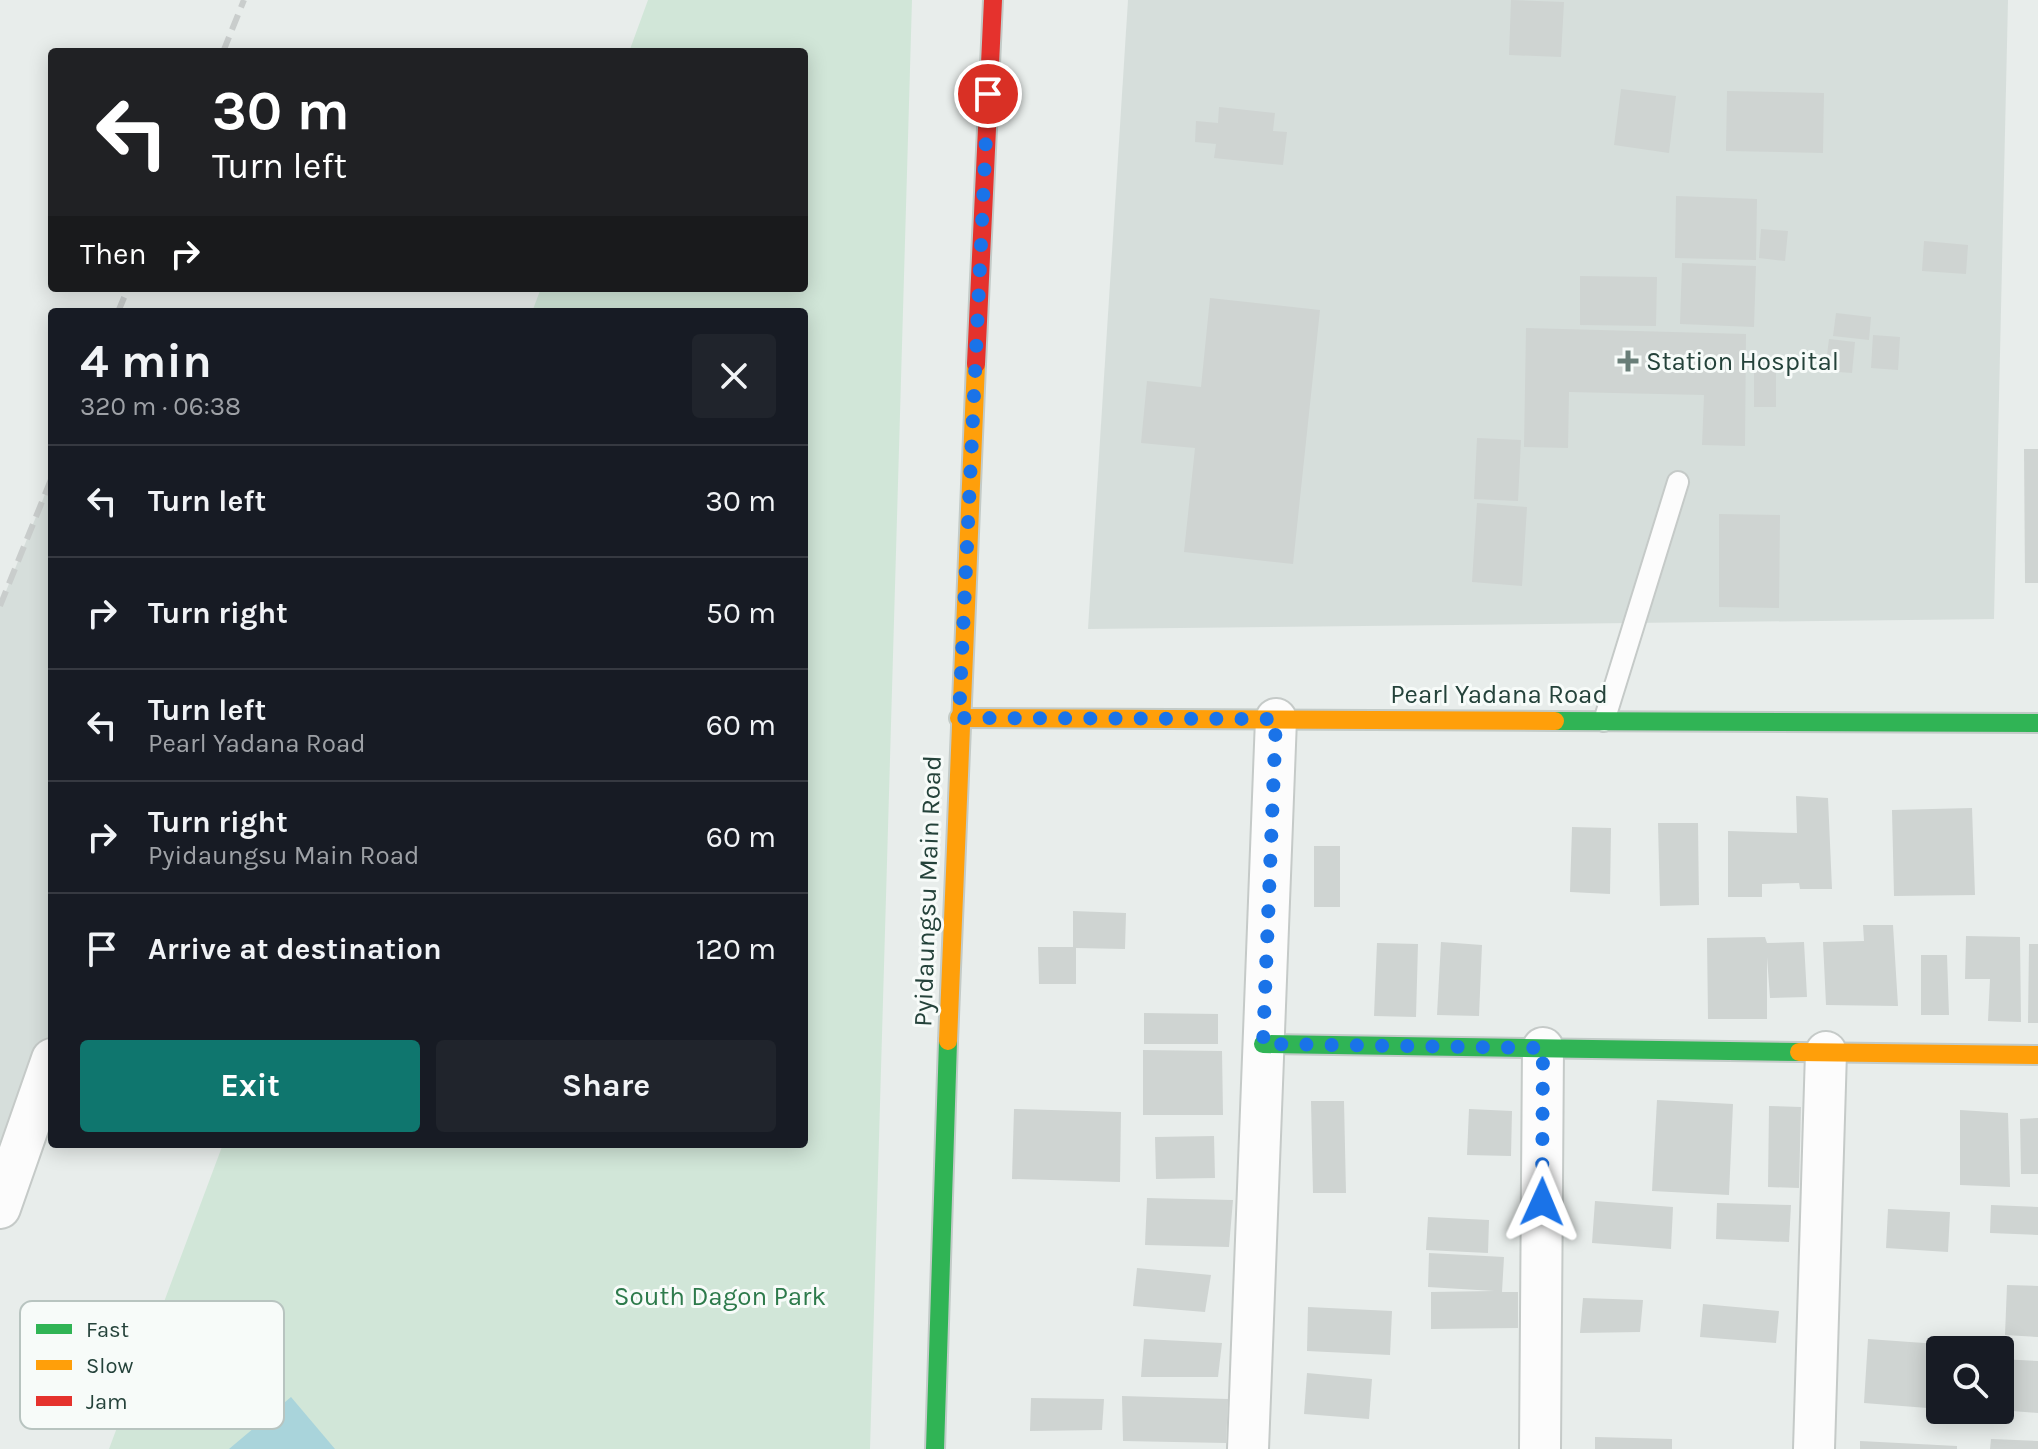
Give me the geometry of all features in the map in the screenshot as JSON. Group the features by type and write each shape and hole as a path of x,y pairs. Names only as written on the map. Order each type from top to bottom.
{"street":[{"name":"Pyidaungsu Main Road","path":"935,1449 959,718 993,0"},
{"name":"Pearl Yadana Road","path":"959,718 2038,723"},
{"path":"1248,1449 1276,719"},
{"path":"1263,1044 2038,1055"},
{"path":"1540,1449 1543,1048"},
{"path":"1814,1449 1826,1052"},
{"path":"0,1208 48,1070"}],"lane":[{"path":"1604,721 1678,482"}],"shaded area":[{"path":"1128,0 2008,0 1994,619 1088,629"},
{"path":"48,487 48,1094 0,1208 0,606"}],"green space":[{"name":"South Dagon Park","path":"648,0 912,0 870,1449 109,1449 116,1429 284,1429 284,1301 164,1301 222,1148 808,1148 808,308 534,308 540,292 808,292 808,48 630,48"}],"water":[{"path":"291,1397 335,1449 229,1449 253,1429 284,1429 284,1403"}],"building":[{"path":"1511,0 1564,2 1561,57 1509,55"},
{"path":"1621,89 1676,96 1669,153 1614,145"},
{"path":"1727,91 1824,93 1823,153 1726,151"},
{"path":"1219,107 1275,113 1273,131 1287,132 1283,165 1214,158 1216,144 1195,142 1196,121 1218,123"},
{"path":"1676,196 1757,199 1756,260 1675,258"},
{"path":"1761,229 1788,231 1785,261 1759,258"},
{"path":"1924,241 1968,245 1966,274 1922,271"},
{"path":"1682,263 1756,266 1754,327 1680,324"},
{"path":"1580,276 1657,277 1656,326 1580,325"},
{"path":"1210,298 1320,310 1293,564 1184,552 1195,448 1141,443 1147,381 1201,387"},
{"path":"1836,313 1871,317 1869,340 1833,336"},
{"path":"1526,328 1746,334 1745,446 1702,445 1704,395 1569,392 1568,448 1524,447"},
{"path":"1873,335 1900,337 1898,370 1871,368"},
{"path":"1829,339 1855,342 1852,373 1825,371"},
{"path":"1754,362 1776,362 1776,407 1754,407"},
{"path":"1477,438 1521,440 1518,501 1474,499"},
{"path":"2024,449 2038,449 2038,583 2025,583"},
{"path":"1477,503 1527,507 1522,586 1472,582"},
{"path":"1719,514 1780,515 1779,608 1719,607"},
{"path":"1796,796 1828,798 1832,889 1800,889 1799,883 1762,884 1762,897 1728,897 1728,831 1797,833"},
{"path":"1972,808 1975,895 1894,896 1892,810"},
{"path":"1658,823 1698,823 1699,905 1660,906"},
{"path":"1572,827 1611,828 1610,894 1570,892"},
{"path":"1314,846 1340,846 1340,907 1314,907"},
{"path":"1073,911 1126,913 1125,949 1076,948 1076,984 1039,984 1038,947 1073,947"},
{"path":"1863,925 1893,925 1898,1006 1826,1005 1823,942 1864,941"},
{"path":"1966,936 2020,937 2021,1022 1988,1021 1990,979 1965,979"},
{"path":"1765,937 1767,943 1804,942 1807,997 1770,998 1767,957 1767,1019 1708,1019 1707,938"},
{"path":"1441,942 1482,945 1479,1016 1437,1015"},
{"path":"1377,943 1418,944 1416,1017 1374,1016"},
{"path":"2029,944 2038,944 2038,1023 2028,1023"},
{"path":"1921,955 1947,955 1949,1015 1921,1015"},
{"path":"1144,1013 1218,1014 1218,1044 1144,1044"},
{"path":"1143,1050 1222,1051 1223,1115 1143,1115"},
{"path":"1657,1100 1733,1104 1729,1195 1652,1191"},
{"path":"1311,1101 1344,1101 1346,1193 1313,1193"},
{"path":"1769,1106 1801,1107 1799,1188 1768,1187"},
{"path":"1014,1109 1121,1112 1120,1182 1012,1179"},
{"path":"1469,1109 1512,1111 1511,1156 1467,1155"},
{"path":"1960,1110 2008,1113 2010,1187 1960,1185"},
{"path":"2038,1118 2038,1174 2021,1174 2020,1119"},
{"path":"1214,1136 1215,1178 1156,1179 1155,1137"},
{"path":"1147,1198 1233,1200 1229,1247 1145,1245"},
{"path":"1595,1201 1673,1207 1671,1249 1592,1243"},
{"path":"1717,1203 1791,1205 1789,1242 1716,1239"},
{"path":"1991,1205 2038,1207 2038,1235 1990,1233"},
{"path":"1888,1209 1950,1212 1948,1252 1886,1248"},
{"path":"1428,1217 1489,1220 1488,1253 1426,1250"},
{"path":"1429,1253 1504,1257 1502,1292 1518,1292 1518,1328 1431,1329 1431,1292 1494,1291 1428,1287"},
{"path":"1137,1268 1211,1275 1205,1312 1133,1306"},
{"path":"2007,1285 2038,1286 2038,1337 2005,1335"},
{"path":"1583,1298 1643,1300 1640,1332 1580,1333"},
{"path":"1703,1304 1779,1311 1776,1343 1700,1337"},
{"path":"1308,1307 1392,1311 1390,1355 1307,1351"},
{"path":"1144,1339 1222,1343 1218,1377 1141,1377"},
{"path":"1868,1339 1926,1343 1926,1408 1864,1403"},
{"path":"2014,1360 2038,1361 2038,1413 2014,1411"},
{"path":"1307,1373 1372,1379 1369,1419 1304,1414"},
{"path":"1122,1396 1228,1399 1226,1443 1123,1441"},
{"path":"1031,1398 1104,1399 1102,1430 1030,1431"},
{"path":"1595,1437 1672,1439 1672,1449 1595,1449"},
{"path":"1991,1439 2038,1441 2038,1449 1990,1449"},
{"path":"1860,1441 1957,1446 1957,1449 1860,1449"}],"railway":[{"path":"225,48 244,0"},
{"path":"120,308 126,292"},
{"path":"0,606 48,487"}],"traffic: fast":[{"path":"1555,721 2038,723"},
{"path":"935,1449 948,1041"},
{"path":"1263,1044 1799,1052"}],"traffic: slow":[{"path":"948,1041 976,364"},
{"path":"959,718 1555,721"},
{"path":"1799,1052 2038,1055"}],"traffic: jam":[{"path":"976,364 993,0"}],"place":[{"name":"Station Hospital","path":"1628,361"}],"route":[{"path":"988,94 959,718 1276,719 1263,1044 1543,1048 1542,1202"}]}
